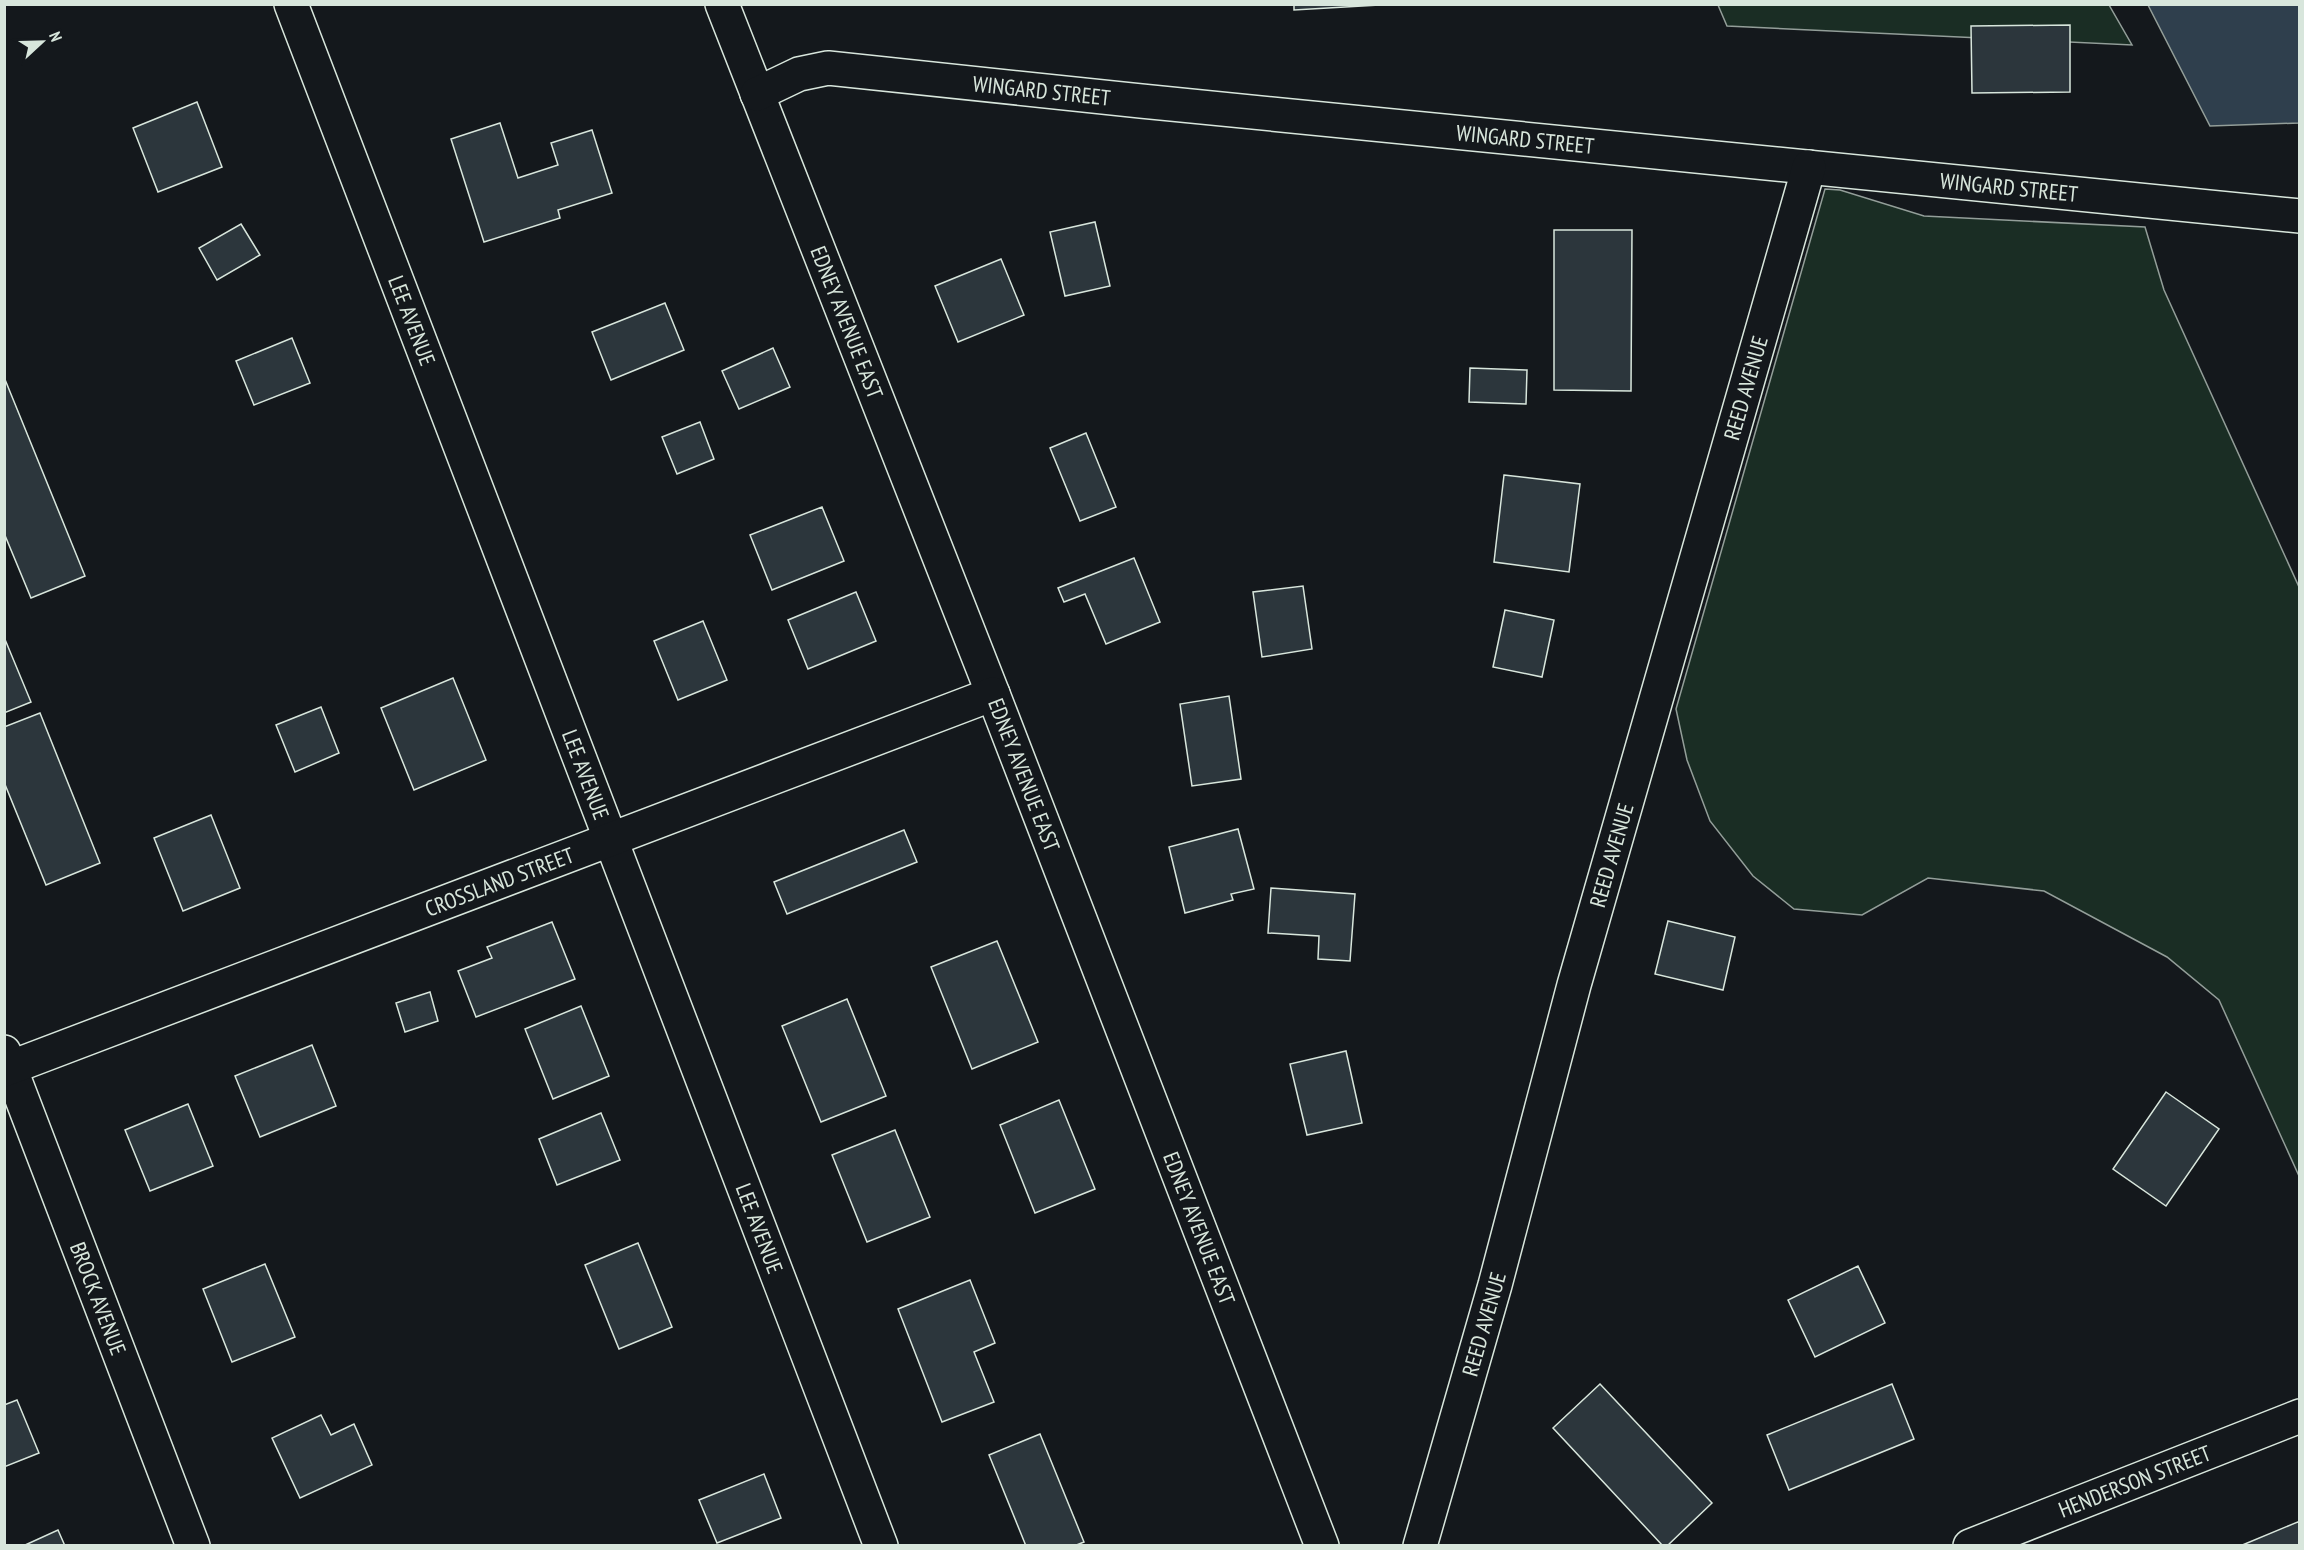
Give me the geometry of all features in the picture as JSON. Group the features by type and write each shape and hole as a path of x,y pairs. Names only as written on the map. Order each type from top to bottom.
{"street":[{"name":"LEE AVENUE","path":"291,4 881,1545"},
{"name":"EDNEY AVENUE EAST","path":"722,4 993,694 1322,1545"},
{"name":"WINGARD STREET","path":"757,94 799,74 828,68 2300,216"},
{"name":"REED AVENUE","path":"1420,1545 1495,1285 1574,985 1809,167"},
{"name":"CROSSLAND STREET","path":"6,1063 993,694"},
{"name":"BROCK AVENUE","path":"6,1063 193,1545"},
{"name":"HENDERSON STREET","path":"1970,1545 2300,1416"}],"green space":[{"path":"1718,5 2109,5 2132,45 1727,26"},
{"path":"1825,189 1840,190 1924,216 2145,227 2164,290 2299,587 2299,1176 2219,1000 2167,957 2044,891 1928,878 1862,915 1794,909 1753,876 1710,821 1687,760 1676,709"}],"water":[{"path":"2148,5 2299,5 2299,123 2210,126"}],"building":[{"path":"1294,4 1379,4 1379,5 1294,10"},
{"path":"2070,25 2070,92 1972,93 1971,26"},
{"path":"197,102 222,167 158,192 133,128"},
{"path":"500,123 518,178 558,165 551,143 592,130 612,193 558,210 560,218 484,242 451,139"},
{"path":"1095,222 1110,286 1065,296 1050,232"},
{"path":"241,224 260,255 217,280 199,248"},
{"path":"1554,230 1632,230 1631,391 1554,390"},
{"path":"1001,259 1024,315 958,342 935,286"},
{"path":"665,303 684,350 611,380 592,332"},
{"path":"292,338 310,383 254,405 236,361"},
{"path":"773,348 790,387 739,409 722,371"},
{"path":"1470,368 1527,370 1526,404 1469,402"},
{"path":"4,377 85,576 31,598 4,533"},
{"path":"700,422 714,459 677,474 662,437"},
{"path":"1086,433 1116,507 1080,521 1050,448"},
{"path":"1504,475 1580,484 1569,572 1494,562"},
{"path":"822,507 844,561 772,590 750,535"},
{"path":"1134,558 1160,622 1106,644 1085,594 1064,602 1058,588"},
{"path":"1303,586 1312,649 1262,657 1253,592"},
{"path":"856,592 876,641 808,669 788,620"},
{"path":"1505,610 1554,620 1542,677 1493,667"},
{"path":"703,621 727,680 678,700 654,641"},
{"path":"4,637 31,702 4,713"},
{"path":"453,678 486,760 414,790 381,708"},
{"path":"1229,696 1241,779 1192,786 1180,704"},
{"path":"321,707 339,753 295,772 276,725"},
{"path":"40,713 100,863 46,885 4,782 4,727"},
{"path":"211,815 240,888 183,911 154,838"},
{"path":"1238,829 1254,889 1231,894 1233,900 1185,913 1169,847"},
{"path":"904,830 917,862 787,914 774,882"},
{"path":"1271,888 1355,894 1350,961 1318,959 1319,936 1268,933"},
{"path":"1668,921 1735,937 1723,990 1655,974"},
{"path":"552,922 575,979 476,1017 458,971 492,958 487,947"},
{"path":"997,941 1038,1042 972,1069 931,967"},
{"path":"430,992 438,1021 405,1032 396,1003"},
{"path":"847,999 886,1096 821,1122 782,1026"},
{"path":"581,1006 609,1076 553,1099 525,1029"},
{"path":"312,1045 336,1106 260,1137 235,1076"},
{"path":"1346,1051 1362,1123 1307,1135 1290,1064"},
{"path":"2166,1092 2219,1129 2166,1206 2113,1169"},
{"path":"1059,1100 1095,1189 1035,1213 1000,1125"},
{"path":"188,1104 213,1166 150,1191 125,1130"},
{"path":"601,1113 620,1160 557,1185 539,1139"},
{"path":"895,1130 930,1217 867,1242 832,1155"},
{"path":"638,1243 672,1327 619,1349 585,1265"},
{"path":"265,1264 295,1337 232,1362 203,1289"},
{"path":"1858,1266 1885,1323 1815,1357 1788,1300"},
{"path":"970,1280 995,1343 974,1352 994,1402 942,1422 898,1309"},
{"path":"1600,1384 1712,1503 1667,1546 1663,1546 1553,1428"},
{"path":"1892,1384 1914,1439 1789,1490 1767,1435"},
{"path":"17,1400 39,1453 4,1467 4,1405"},
{"path":"321,1415 331,1435 354,1424 372,1465 300,1498 272,1438"},
{"path":"1040,1434 1084,1542 1074,1546 1026,1546 989,1455"},
{"path":"764,1474 781,1518 717,1543 699,1500"},
{"path":"2300,1521 2300,1546 2240,1546"},
{"path":"58,1530 65,1546 23,1546"}]}
